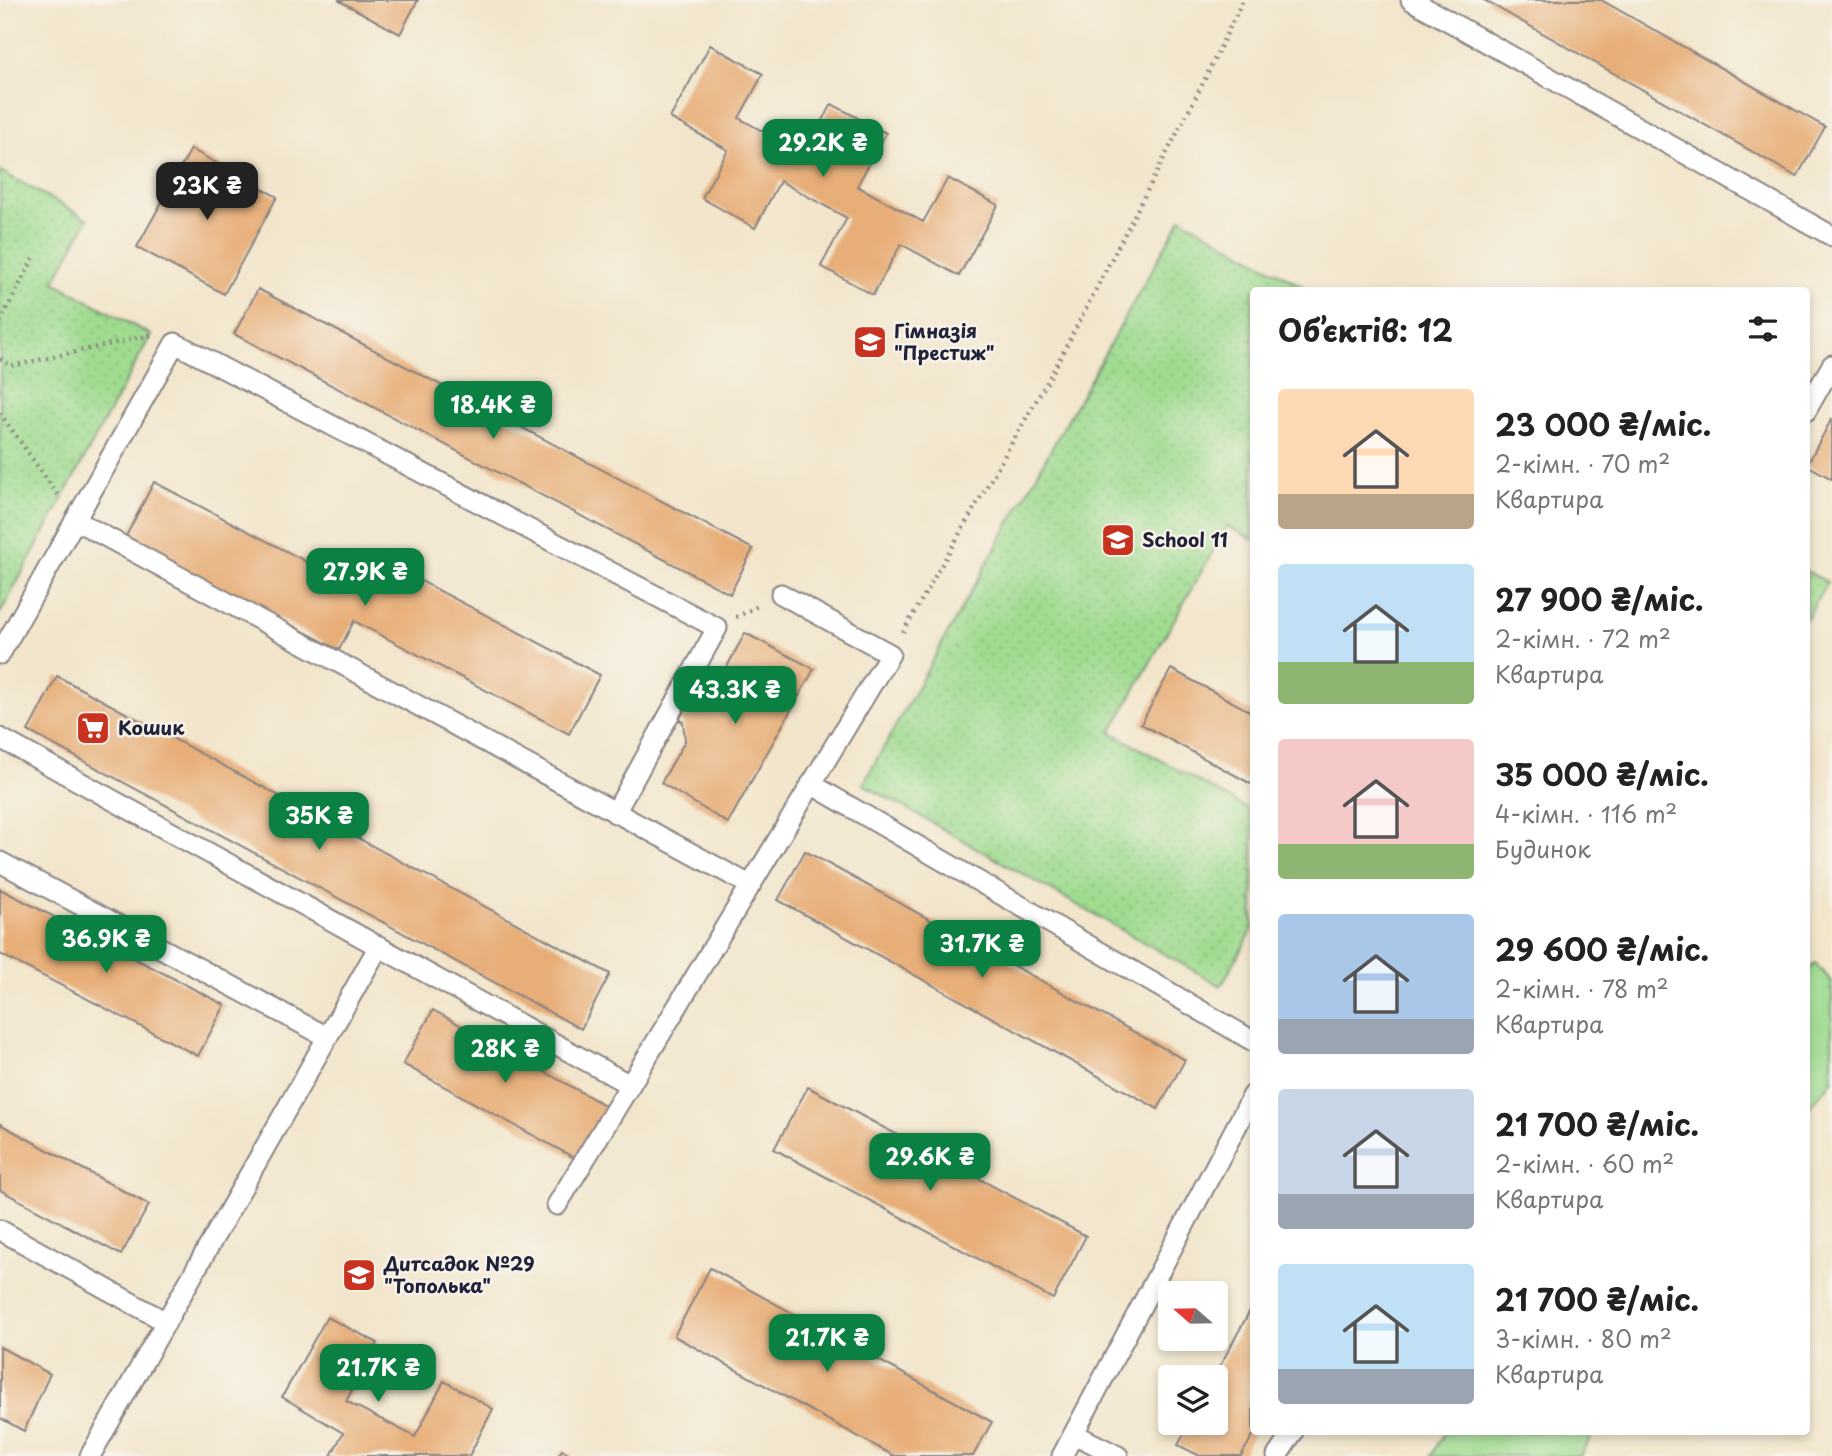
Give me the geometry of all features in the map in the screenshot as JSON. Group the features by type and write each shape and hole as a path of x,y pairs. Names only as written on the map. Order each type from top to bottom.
{"lane":[{"path":"1411,0 1832,236"},
{"path":"0,654 175,343 717,628 615,813"},
{"path":"1810,404 1832,365"},
{"path":"75,520 750,886"},
{"path":"557,1205 890,654 781,594"},
{"path":"0,738 630,1085"},
{"path":"811,784 1250,1039"},
{"path":"0,862 327,1037"},
{"path":"90,1456 379,946"},
{"path":"1062,1456 1250,1102"},
{"path":"0,1230 166,1322"},
{"path":"1074,1434 1118,1456"},
{"path":"1277,1456 1291,1435"}],"path":[{"path":"890,654 1055,368 1202,85 1243,0"},
{"path":"0,322 35,255"},
{"path":"0,359 12,366 151,335 175,343"},
{"path":"0,413 75,520"},
{"path":"717,628 781,594"}],"green space":[{"path":"0,171 88,219 54,282 151,335 0,614"},
{"name":"School 11","path":"1181,218 1304,287 1250,287 1250,538 1227,526 1111,732 1250,810 1250,934 1221,986 863,784"},
{"path":"1810,573 1827,582 1810,613"},
{"path":"1815,963 1832,982 1832,1081 1810,1106 1810,969"},
{"path":"1443,1435 1592,1435 1580,1456 1431,1456"}],"building":[{"path":"338,0 418,0 400,34"},
{"path":"1484,0 1601,0 1825,127 1797,177"},
{"path":"710,45 763,74 739,118 804,154 832,104 886,133 857,186 923,222 948,178 998,205 959,276 901,244 873,295 821,266 847,218 780,181 755,228 702,198 728,150 670,118"},
{"path":"191,149 277,197 224,294 137,247"},
{"path":"258,289 753,549 730,594 234,334"},
{"path":"1832,418 1832,479 1810,467 1810,459"},
{"path":"154,482 364,592 381,560 600,675 569,734 354,621 339,650 125,538"},
{"path":"745,633 814,669 728,823 661,783 685,741 683,722 679,720 700,682 704,684 721,678"},
{"path":"1171,669 1250,711 1250,783 1141,724"},
{"path":"57,676 610,974 581,1029 28,731"},
{"path":"805,851 1185,1060 1158,1109 778,900"},
{"path":"0,889 225,1005 198,1056 0,954"},
{"path":"433,1010 606,1106 578,1160 403,1064"},
{"path":"808,1087 1086,1236 1053,1299 774,1149"},
{"path":"0,1124 149,1205 121,1255 0,1190"},
{"path":"710,1268 992,1422 973,1456 894,1456 674,1336"},
{"path":"1250,1311 1250,1435 1253,1435 1241,1456 1200,1456 1178,1445 1183,1435 1228,1435 1228,1365 1220,1365"},
{"path":"327,1317 378,1343 346,1401 415,1437 444,1381 493,1409 469,1456 331,1456 343,1433 282,1397"},
{"path":"0,1347 50,1374 24,1431 0,1418"},
{"path":"562,1450 574,1456 558,1456"}],"place":[{"name":"Гімназія \"Престиж\"","path":"870,342"},
{"name":"School 11","path":"1118,540"},
{"name":"Кошик","path":"93,728"},
{"name":"Дитсадок №29 \"Тополька\"","path":"359,1275"}]}
